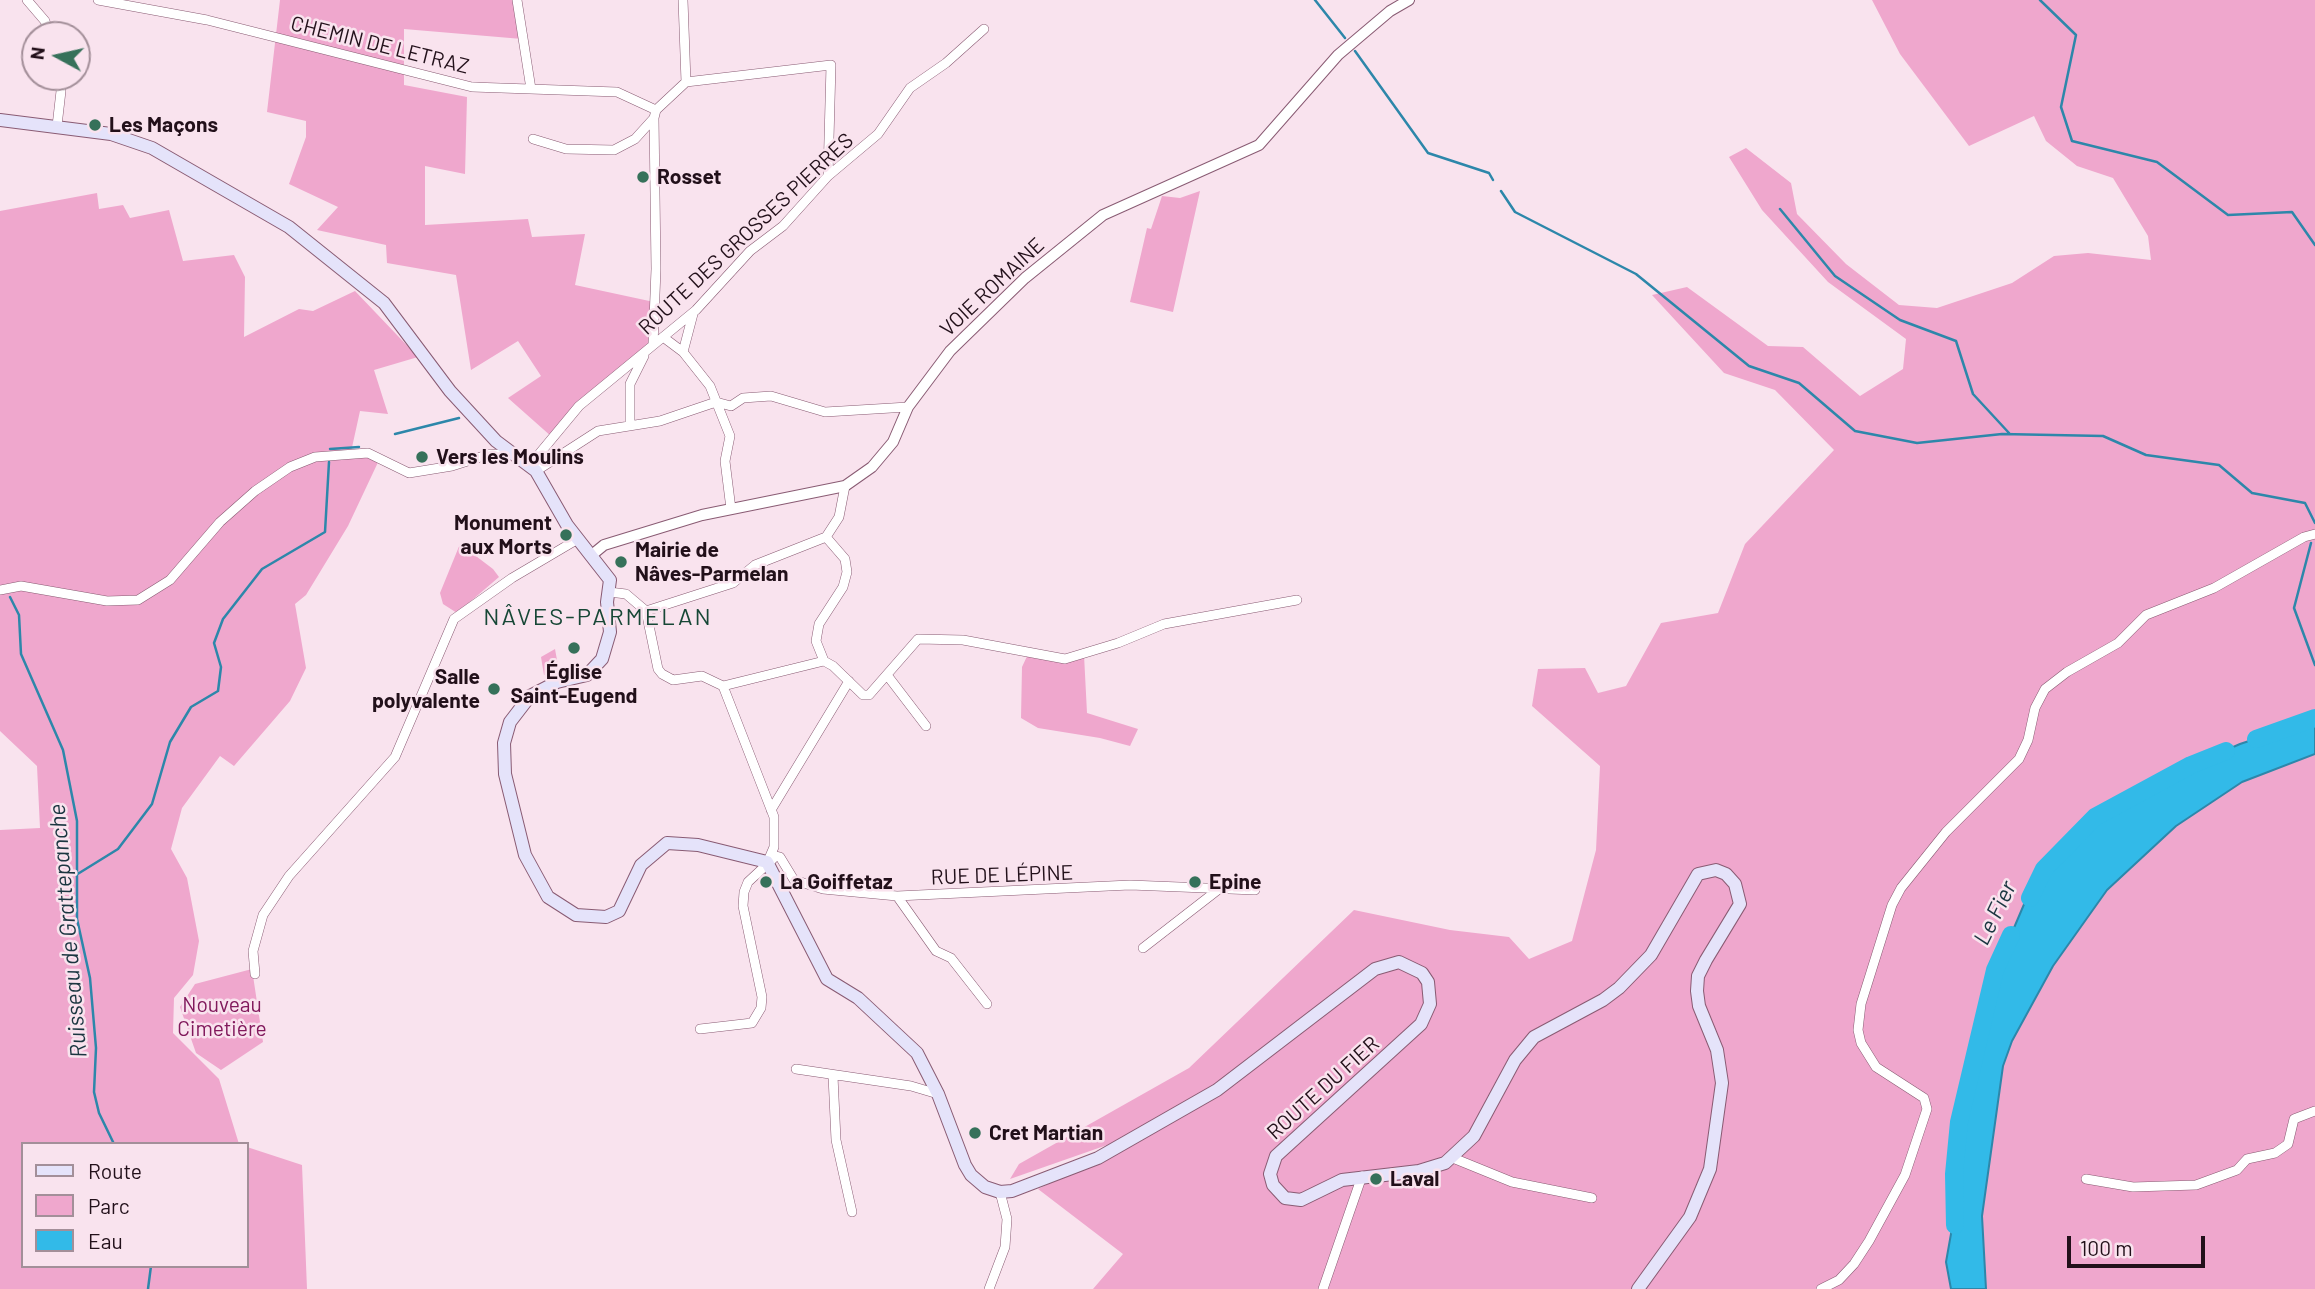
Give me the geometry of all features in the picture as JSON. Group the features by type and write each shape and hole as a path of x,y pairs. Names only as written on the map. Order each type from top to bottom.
{"main road":[{"path":"0,120 57,125 133,139 289,227 384,303 450,391 496,441 533,468 578,539 608,573 610,632 602,659 587,675 557,682 530,696 516,713 505,735 505,774 525,855 548,897 560,907 591,918 606,917 619,911 641,865 653,852 667,843 698,845 767,862 827,979 858,998 917,1053 939,1094 965,1165 971,1175 985,1187 1000,1192"},
{"name":"ROUTE DU FIER","path":"1000,1192 1030,1184 1098,1158 1217,1090 1375,969 1399,962 1422,973 1428,982 1430,1004 1421,1024 1276,1156 1270,1174 1278,1194 1293,1200 1312,1196 1342,1180 1419,1171 1453,1158 1474,1136 1515,1060 1534,1037 1603,1000 1619,988 1651,955 1698,874 1716,870 1726,874 1735,884 1740,904 1698,976 1699,1006 1717,1050 1722,1083 1710,1168 1690,1217 1638,1289"}],"street":[{"path":"29,0 45,21"},
{"name":"CHEMIN DE LETRAZ","path":"98,0 207,20 472,87 617,92 655,114"},
{"path":"517,0 531,89"},
{"path":"683,0 686,82"},
{"name":"VOIE ROMAINE","path":"593,554 604,545 731,509 845,486 872,467 893,442 908,407 950,351 1025,278 1103,215 1259,145 1338,55 1390,11 1409,0"},
{"name":"ROUTE DES GROSSES PIERRES","path":"533,468 579,406 696,310 750,251 783,226 828,176 878,134 910,88 946,63 984,29"},
{"path":"533,139 566,149 614,150 635,139 686,82 831,65 828,176"},
{"path":"57,125 61,91"},
{"path":"630,425 630,384 649,349 656,269 655,114"},
{"path":"683,352 689,322 696,310"},
{"path":"663,337 683,352 710,386 730,436 725,461 731,509"},
{"path":"533,468 598,431 676,416 716,402 731,405 743,398 771,396 825,412 908,407"},
{"path":"2,589 31,587 119,603 138,600 170,580 220,523 255,491 290,467 315,457 368,453 409,473 452,466 495,453 519,457"},
{"path":"646,611 733,583 755,565 826,537 839,517 845,486"},
{"path":"1821,1289 1839,1280 1854,1264 1869,1241 1905,1175 1927,1103 1924,1098 1876,1068 1861,1042 1858,1030 1861,1004 1892,905 1913,869 2019,759 2028,740 2035,708 2045,689 2067,671 2118,643 2146,615 2214,588 2288,544 2315,534"},
{"path":"824,662 816,641 819,624 842,587 847,572 845,559 826,537"},
{"path":"255,974 253,951 262,915 289,876 395,757 454,619 512,578 578,539"},
{"path":"609,592 626,594 646,611 658,669 673,680 702,676 723,686 824,662 830,663 863,695 869,695 918,639 963,640 1065,659 1118,643 1164,624 1297,600"},
{"path":"887,675 926,726"},
{"path":"771,810 849,681"},
{"path":"700,1029 752,1023 761,1009 762,997 743,906 748,882 767,862 774,847 771,810 723,686"},
{"name":"RUE DE LÉPINE","path":"767,862 780,857 794,880 823,889 897,896 1130,886 1255,890"},
{"path":"1143,948 1219,889"},
{"path":"897,896 936,951 951,958 987,1004"},
{"path":"796,1069 911,1086 939,1094"},
{"path":"833,1076 836,1140 852,1212"},
{"path":"2086,1179 2133,1187 2196,1185 2237,1170 2247,1159 2276,1153 2288,1144 2294,1119 2315,1111"},
{"path":"1453,1158 1512,1182 1592,1198"},
{"path":"1323,1289 1362,1176"},
{"path":"989,1289 1005,1247 1007,1219 1000,1192"}],"green space":[{"path":"280,0 518,0 522,39 404,29 404,85 467,97 465,174 425,166 425,225 528,219 532,237 585,234 575,285 654,302 648,345 552,437 508,398 541,376 518,341 471,370 456,275 387,263 386,245 317,230 338,207 289,184 306,137 306,121 267,112"},
{"path":"1872,0 2315,0 2315,1289 1093,1289 1123,1254 1038,1189 1117,1151 1110,1144 1010,1179 1019,1164 1189,1068 1354,910 1450,930 1509,937 1529,959 1572,941 1596,850 1600,766 1532,706 1538,669 1585,668 1598,693 1626,686 1661,623 1718,613 1745,544 1834,450 1775,390 1724,373 1652,295 1687,287 1768,346 1803,347 1860,396 1903,369 1906,339 1828,282 1762,210 1729,157 1746,148 1791,183 1797,214 1846,264 1899,305 1937,308 2012,283 2054,256 2088,253 2151,260 2148,236 2113,178 2077,166 2046,141 2034,116 1969,146 1900,54"},
{"path":"1200,191 1173,312 1130,302 1147,228 1151,229 1162,196 1180,198"},
{"path":"97,193 99,209 123,205 130,218 169,210 183,261 234,255 245,277 244,337 299,309 313,311 355,291 418,357 374,370 388,414 360,411 351,452 380,458 348,526 306,595 295,604 306,668 290,701 234,766 220,756 182,808 171,849 187,878 199,941 193,975 174,998 173,1033 219,1079 238,1142 21,1142 21,1268 248,1268 248,1147 302,1165 307,1289 0,1289 0,830 40,828 37,766 0,731 0,211"},
{"path":"460,544 493,569 499,577 457,613 443,604 440,593"},
{"path":"555,649 559,671 544,675 541,657"},
{"path":"1029,652 1065,659 1084,655 1087,713 1138,729 1130,746 1038,728 1021,718 1022,667"},
{"name":"Nouveau Cimetière","path":"252,969 263,1042 221,1070 196,1053 180,1007 195,984"}],"water":[{"path":"2315,719 2315,754 2242,782 2176,826 2107,890 2053,966 2012,1041 2003,1066 1982,1216 1986,1289 1951,1289 1946,1262 1954,1217 1961,1122 1979,1059 1996,970 2025,902 2045,869 2070,840 2096,817 2120,803 2192,765 2240,744"}],"waterway":[{"path":"1315,0 1345,38"},
{"path":"2040,0 2076,35 2061,107 2072,141 2157,162 2228,215 2292,212 2315,245"},
{"path":"1355,51 1428,153 1489,173 1493,180"},
{"path":"1501,191 1515,212 1636,274 1749,366 1799,383 1855,431 1917,443 2002,434 2103,436 2146,455 2219,465 2252,493 2305,503 2315,523"},
{"path":"1780,209 1835,276 1900,320 1956,341 1973,394 2009,433"},
{"path":"395,434 459,418"},
{"path":"330,449 359,447"},
{"path":"76,875 118,849 152,804 170,742 191,707 218,691 221,667 214,643 223,619 262,569 325,532 329,462"},
{"path":"2311,543 2294,608 2315,665"},
{"name":"Ruisseau de Grattepanche","path":"10,597 19,615 21,654 63,750 77,821 77,919 90,978 96,1048 94,1092 99,1113 113,1142"},
{"name":"Le Fier","path":"2256,739 2315,718"},
{"name":"Le Fier","path":"2030,898 2044,869 2095,817 2191,765 2226,751"},
{"name":"Le Fier","path":"1955,1225 1954,1174 1959,1122 1995,970 2011,935"},
{"name":"Ruisseau de Grattepanche","path":"148,1289 151,1268"}],"place":[{"name":"Les Maçons","path":"95,125"},
{"name":"Rosset","path":"643,177"},
{"name":"Vers les Moulins","path":"422,457"},
{"name":"Monument aux Morts","path":"566,535"},
{"name":"Mairie de Nâves-Parmelan","path":"621,562"},
{"name":"Église Saint-Eugend","path":"574,648"},
{"name":"Salle polyvalente","path":"494,689"},
{"name":"La Goiffetaz","path":"766,882"},
{"name":"Epine","path":"1195,882"},
{"name":"Cret Martian","path":"975,1133"},
{"name":"Laval","path":"1376,1179"}],"district":[{"name":"NÂVES-PARMELAN","path":"598,617"}]}
